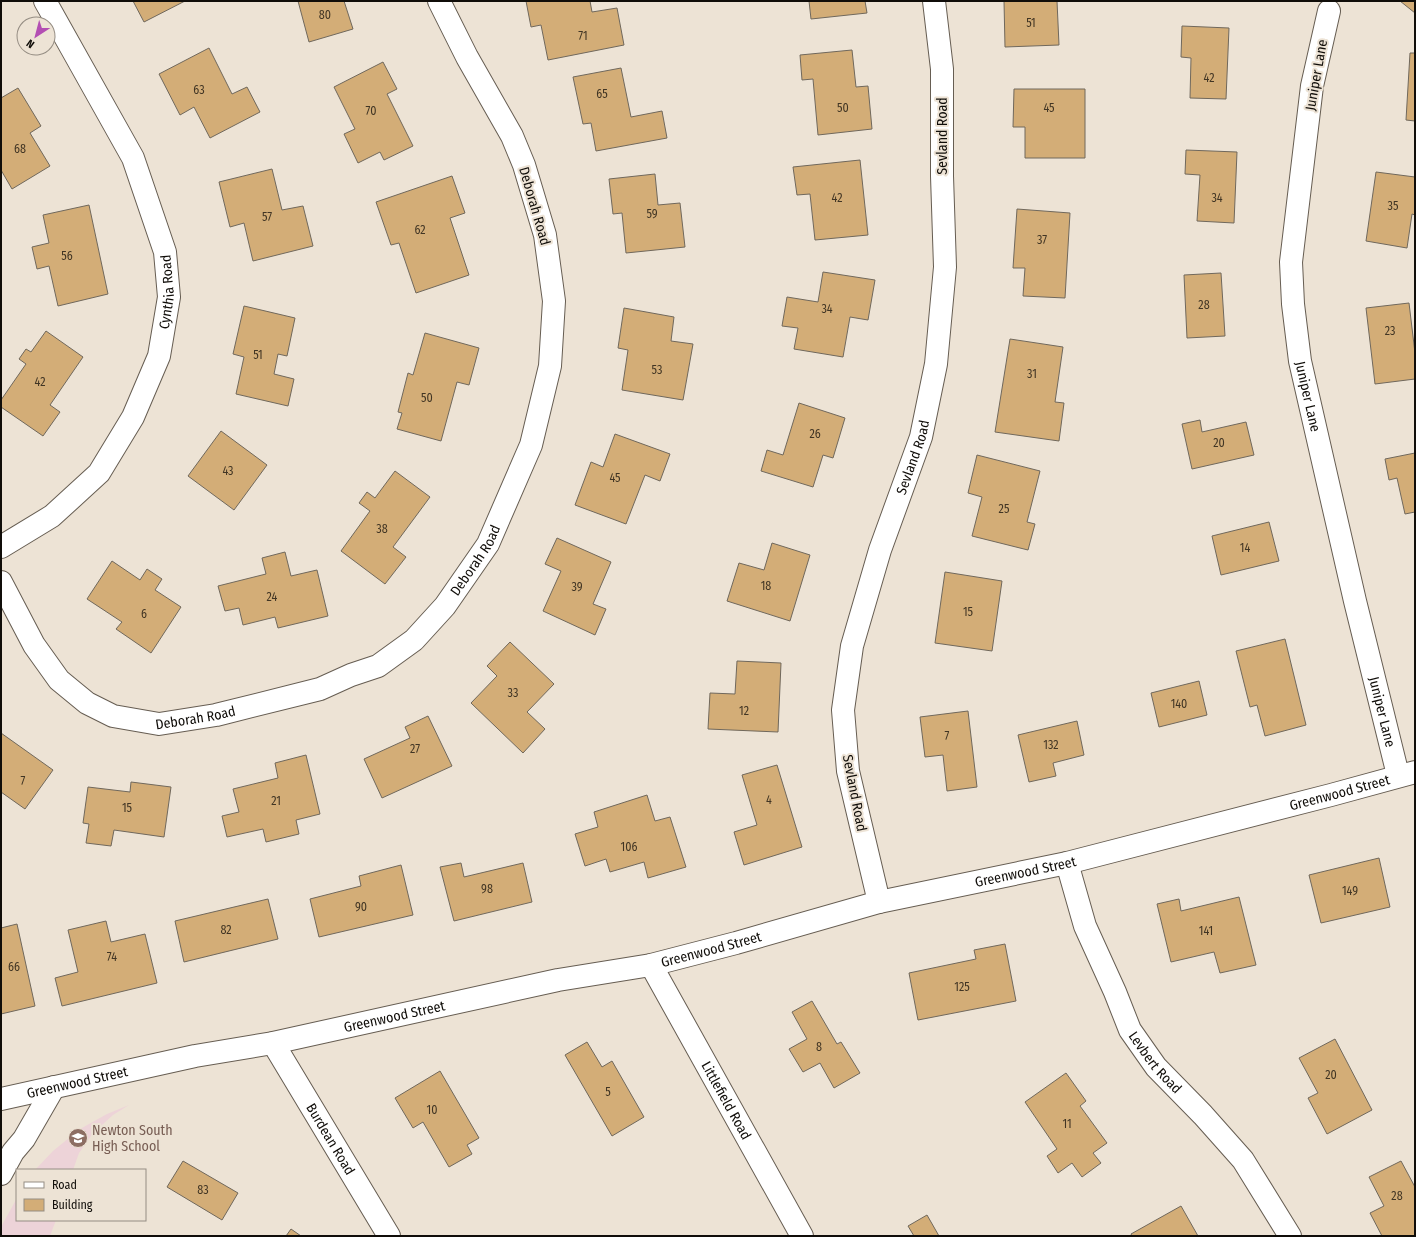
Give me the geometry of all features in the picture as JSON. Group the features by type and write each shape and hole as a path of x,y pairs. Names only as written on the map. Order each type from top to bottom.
{"street":[{"name":"Cynthia Road","path":"1,547 52,516 99,473 132,417 159,356 169,298 165,252 133,158 45,1"},
{"name":"Deborah Road","path":"1,582 34,645 59,680 87,703 113,716 159,724 216,715 320,689 351,675 378,666 414,640 445,606 488,544 531,445 550,366 554,301 545,235 524,165 512,136 467,57 438,1"},
{"name":"Sevland Road","path":"879,902 848,771 844,710 852,646 880,550 921,437 936,364 945,267 942,176 942,69 934,1"},
{"name":"Juniper Lane","path":"1329,11 1312,86 1291,262 1292,304 1301,368 1355,601 1407,774"},
{"name":"Greenwood Street","path":"1,1099 195,1056 273,1043 558,980 651,965 736,944 879,902 1067,862 1331,795 1407,774"},
{"name":"Levbert Road","path":"1067,862 1085,926 1115,992 1130,1030 1156,1067 1203,1115 1243,1160 1290,1236"},
{"name":"Littlefield Road","path":"651,965 802,1236"},
{"name":"Burdean Road","path":"273,1043 388,1236"},
{"path":"1,1174 54,1087"}],"shaded area":[{"name":"Newton South High School","path":"129,1105 113,1115 93,1133 79,1153 73,1169 36,1169 53,1151 80,1129 107,1114"},
{"path":"16,1200 16,1221 56,1221 50,1236 1,1236 1,1227"}],"building":[{"path":"133,1 185,1 144,22"},
{"path":"298,1 344,1 353,29 309,42"},
{"path":"526,1 590,1 592,12 617,8 624,45 548,60 541,25 531,27"},
{"path":"809,1 865,1 867,13 811,19"},
{"path":"1004,1 1057,1 1059,45 1005,47"},
{"path":"1400,1 1415,1 1415,13"},
{"path":"1182,26 1229,28 1226,99 1190,98 1191,58 1181,57"},
{"path":"209,48 232,94 247,87 260,112 210,138 194,107 180,115 159,74"},
{"path":"852,50 856,87 868,86 872,129 818,135 813,79 802,80 800,55"},
{"path":"1410,53 1415,53 1415,121 1406,120"},
{"path":"383,62 397,89 387,94 413,146 384,160 380,152 358,163 344,134 355,129 334,87"},
{"path":"621,68 631,117 662,111 667,138 596,151 591,123 583,124 573,77"},
{"path":"18,88 41,126 30,133 50,166 12,189 1,170 1,98"},
{"path":"1014,89 1085,89 1085,158 1025,158 1025,127 1013,127"},
{"path":"1186,150 1237,152 1234,223 1197,221 1200,175 1185,174"},
{"path":"860,160 868,235 815,240 810,194 797,195 793,167"},
{"path":"272,169 282,210 303,206 313,246 253,261 244,223 230,227 219,182"},
{"path":"1376,172 1415,177 1415,215 1412,214 1407,248 1366,241"},
{"path":"655,174 658,205 680,203 685,247 626,253 622,213 613,214 609,179"},
{"path":"452,176 465,213 450,218 469,275 416,293 399,243 391,245 376,202"},
{"path":"89,205 108,294 58,306 49,266 37,269 32,247 49,243 43,215"},
{"path":"1017,209 1070,213 1065,298 1023,296 1025,268 1013,268"},
{"path":"823,272 875,280 868,320 850,317 843,357 794,349 798,328 782,326 787,297 818,302"},
{"path":"1221,273 1225,336 1187,338 1184,275"},
{"path":"1409,303 1415,353 1415,379 1375,384 1366,308"},
{"path":"244,306 295,318 287,356 278,354 274,374 294,379 288,406 236,394 244,357 233,354"},
{"path":"624,308 674,317 671,341 693,344 683,400 622,390 628,350 618,348"},
{"path":"46,331 83,357 50,405 60,412 43,436 1,407 1,400 26,364 19,359 26,349 31,352"},
{"path":"425,333 479,348 469,385 457,382 441,441 397,429 402,413 398,412 408,373 413,375"},
{"path":"1010,339 1063,347 1055,402 1064,403 1059,441 995,432"},
{"path":"799,403 845,418 833,458 823,455 813,487 761,471 767,450 783,455"},
{"path":"1200,420 1202,432 1246,422 1254,455 1192,469 1182,424"},
{"path":"221,431 267,465 234,510 188,476"},
{"path":"615,434 670,454 660,481 645,475 626,524 575,505 591,462 603,467"},
{"path":"1415,453 1415,512 1405,514 1397,478 1389,480 1385,459"},
{"path":"977,455 1040,471 1027,522 1035,524 1028,550 972,536 982,497 968,493"},
{"path":"395,471 430,497 393,547 406,557 385,584 341,551 370,511 359,503 367,492 375,498"},
{"path":"1269,522 1279,561 1221,575 1212,536"},
{"path":"557,538 611,562 593,604 606,609 595,635 543,611 561,571 545,564"},
{"path":"772,543 810,555 790,621 727,601 739,563 764,570"},
{"path":"285,552 291,576 317,570 328,616 278,628 275,617 243,625 239,608 225,611 218,586 266,574 262,558"},
{"path":"112,561 140,580 147,569 162,579 155,590 181,607 151,653 116,629 122,622 87,599"},
{"path":"945,572 1002,581 992,651 935,643"},
{"path":"1285,639 1306,725 1265,736 1257,705 1250,707 1236,651"},
{"path":"510,642 554,684 527,712 545,729 523,753 471,703 497,676 487,666"},
{"path":"737,661 781,663 778,732 708,729 710,693 735,694"},
{"path":"1199,681 1207,715 1159,727 1151,693"},
{"path":"968,711 977,787 947,791 943,755 925,757 920,717"},
{"path":"428,716 452,766 382,798 364,759 410,738 405,727"},
{"path":"1077,721 1084,755 1053,763 1056,776 1029,782 1018,735"},
{"path":"1,733 53,770 25,809 1,792"},
{"path":"306,755 320,814 296,820 299,834 266,842 263,829 227,837 222,816 239,812 233,789 278,778 275,763"},
{"path":"777,765 802,847 744,865 734,832 757,825 742,775"},
{"path":"131,782 171,787 164,837 114,830 111,846 86,843 89,824 83,823 88,787 130,792"},
{"path":"647,795 655,821 670,817 686,867 648,878 644,862 610,872 606,859 585,866 575,834 598,827 594,812"},
{"path":"1379,858 1390,907 1321,923 1309,875"},
{"path":"461,863 464,877 523,863 532,902 454,921 440,867"},
{"path":"401,865 413,915 319,937 310,899 361,886 359,876"},
{"path":"1239,897 1256,965 1220,973 1214,952 1171,962 1157,904 1179,899 1181,911"},
{"path":"268,899 278,939 184,962 175,921"},
{"path":"106,921 111,942 145,934 157,983 62,1006 55,978 78,972 68,930"},
{"path":"17,924 35,1006 1,1014 1,928"},
{"path":"1005,944 1016,1001 918,1020 909,973 976,959 974,950"},
{"path":"812,1001 837,1044 841,1042 860,1073 834,1088 820,1063 803,1072 789,1049 807,1039 792,1012"},
{"path":"1335,1039 1372,1110 1327,1134 1308,1098 1318,1093 1299,1058"},
{"path":"587,1042 602,1067 612,1061 644,1117 612,1136 565,1055"},
{"path":"440,1071 479,1138 467,1145 472,1154 449,1167 423,1122 413,1128 395,1098"},
{"path":"1066,1073 1086,1101 1080,1106 1107,1143 1093,1153 1101,1163 1082,1177 1072,1163 1058,1173 1047,1156 1057,1149 1025,1102"},
{"path":"183,1161 238,1193 222,1220 167,1187"},
{"path":"1401,1161 1415,1187 1415,1236 1382,1236 1370,1213 1384,1206 1369,1177"},
{"path":"1181,1206 1198,1236 1132,1236 1131,1234"},
{"path":"927,1215 939,1236 914,1236 908,1226"},
{"path":"291,1229 301,1236 286,1236"}],"place":[{"name":"Newton South High School","path":"78,1138"}]}
